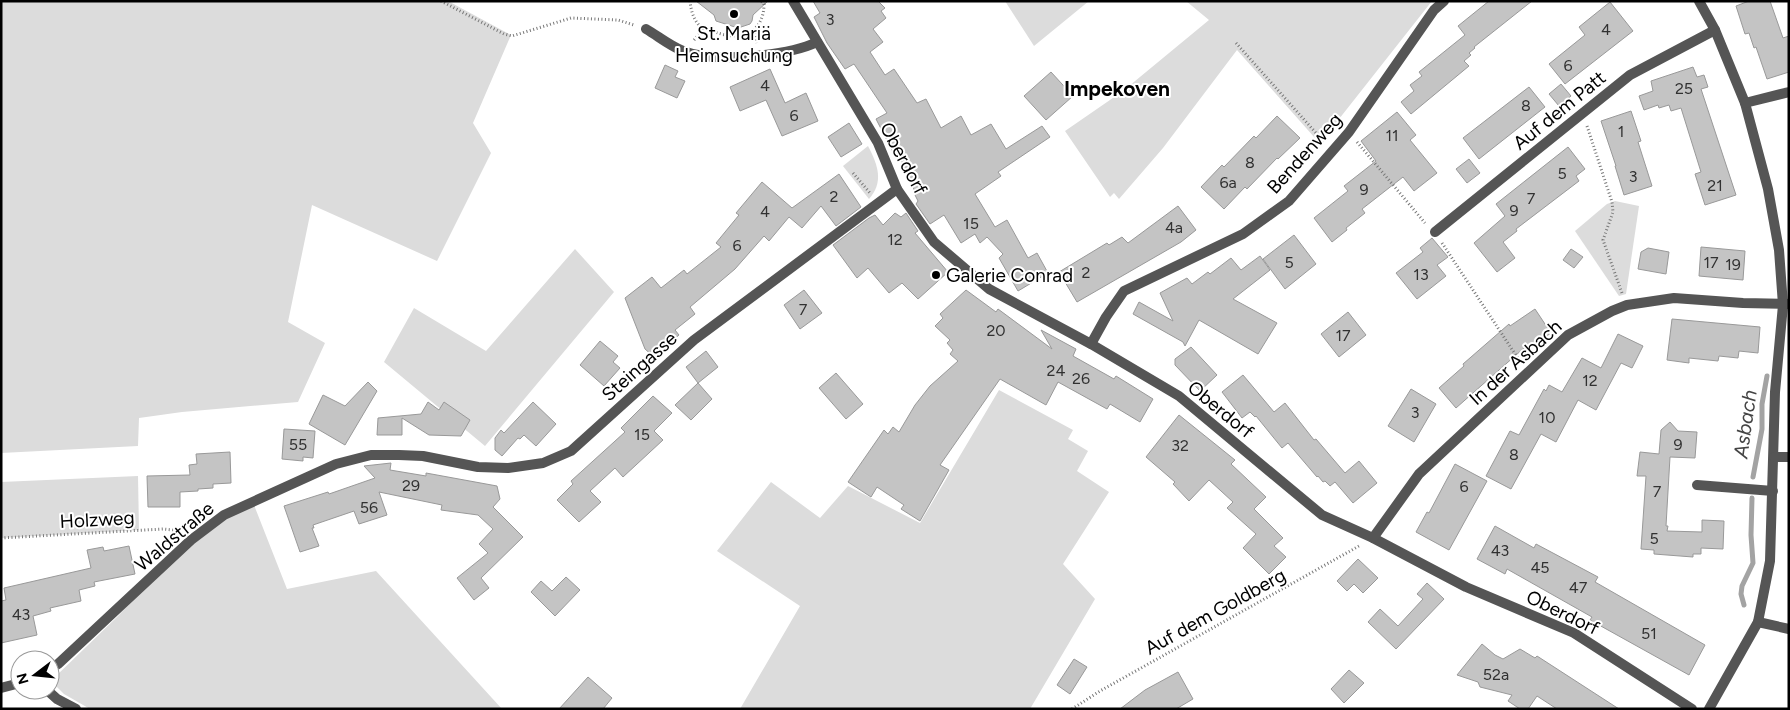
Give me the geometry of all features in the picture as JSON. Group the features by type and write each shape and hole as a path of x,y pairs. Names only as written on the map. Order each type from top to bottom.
{"street":[{"name":"Oberdorf","path":"793,1 878,143 897,189 934,242 989,289 1090,344 1179,396 1322,515 1372,538 1466,587 1574,633 1692,709"},
{"name":"Bendenweg","path":"1090,344 1124,291 1243,234 1288,201 1349,132 1434,10 1444,1"},
{"path":"1699,1 1715,30 1745,103 1768,189 1786,304 1775,392 1770,561 1758,622 1709,709"},
{"path":"646,29 683,51 713,57 747,56 791,51 817,42"},
{"name":"Auf dem Patt","path":"1435,232 1630,75 1715,30"},
{"path":"1745,103 1789,92"},
{"name":"Steingasse","path":"372,455 423,456 478,467 508,468 543,462 571,451 694,340 897,189"},
{"name":"In der Asbach","path":"1372,538 1419,474 1568,335 1627,305 1674,298 1786,304"},
{"name":"Waldstraße","path":"60,661 191,540 224,515 336,464 372,455"},
{"path":"1774,458 1789,457"},
{"path":"1697,485 1773,491"},
{"path":"1758,622 1789,629"},
{"path":"59,700 76,709"}],"path":[{"path":"441,1 504,34 512,36 571,18 618,20 646,29"},
{"path":"690,1 694,17 704,30 728,37 740,37 755,29 764,9 764,4 761,1"},
{"path":"1236,43 1332,152"},
{"path":"1587,127 1612,202 1613,212 1602,240 1627,305"},
{"path":"1349,132 1425,223 1435,232 1527,372"},
{"path":"853,173 878,203"},
{"name":"Holzweg","path":"1,538 163,529 181,530 191,540"},
{"name":"Auf dem Goldberg","path":"1072,709 1100,691 1372,538"}],"shaded area":[{"path":"1,1 448,1 511,35 473,123 491,153 437,261 312,205 288,322 325,343 298,402 182,412 139,418 138,446 1,453"},
{"path":"1005,1 1089,1 1034,46"},
{"path":"1186,1 1432,1 1328,133 1322,146 1237,50 1163,148 1119,199 1114,193 1110,197 1065,131 1123,91 1209,20"},
{"path":"868,146 878,173 877,186 869,199 843,166"},
{"path":"1615,201 1639,206 1626,294 1619,296 1575,231 1607,204"},
{"path":"575,249 614,292 485,446 384,362 414,308 486,351"},
{"path":"999,390 1073,430 1068,439 1088,451 1077,471 1109,492 1063,564 1095,599 1030,709 740,709 800,606 717,551 771,482 820,518 848,486 920,523"},
{"path":"138,476 139,530 1,538 1,482"},
{"path":"254,505 287,589 376,571 502,709 90,709 64,694 60,690 60,672 117,617 191,540 226,517"}],"building":[{"name":"St. Mariä Heimsuchung","path":"696,1 768,1 753,15 750,24 738,28 716,21 714,15"},
{"path":"813,1 878,1 885,8 881,11 886,18 873,29 883,42 870,52 885,75 894,69 917,103 926,99 941,128 961,116 971,135 991,124 1006,149 1042,126 1050,137 998,172 1001,176 975,194 995,227 1007,220 1028,258 1037,253 1048,273 1018,291 999,258 1003,254 987,237 980,243 975,234 961,243 944,215 930,224 916,204 918,201 916,194 898,153 894,154 876,119 887,113 854,64 845,69 827,43 814,17 820,13"},
{"path":"1489,1 1532,1 1474,47 1469,53 1471,55 1464,61 1469,66 1411,114 1401,102 1414,91 1410,85 1422,76 1419,72 1465,35 1458,26"},
{"path":"1749,1 1770,1 1783,38 1789,36 1789,72 1767,79 1756,47 1754,48 1749,33 1745,34 1736,6"},
{"path":"1610,2 1633,31 1565,84 1549,64 1585,35 1579,27"},
{"path":"665,65 678,71 675,77 685,81 677,98 655,88"},
{"path":"1693,67 1697,77 1704,75 1708,87 1701,89 1736,195 1705,205 1695,174 1701,172 1681,108 1671,111 1669,105 1659,108 1658,105 1644,110 1639,96 1653,91 1651,81"},
{"path":"770,69 785,103 806,93 818,121 782,136 766,100 740,111 730,87"},
{"path":"1051,72 1073,96 1046,120 1024,96"},
{"path":"1561,84 1571,96 1559,106 1549,94"},
{"path":"1529,87 1545,107 1479,159 1463,138"},
{"path":"1631,111 1641,141 1638,142 1652,186 1624,195 1601,121"},
{"path":"1397,112 1416,135 1410,140 1437,173 1414,191 1403,177 1362,209 1365,213 1332,242 1314,218 1348,191 1344,186 1376,161 1361,141"},
{"path":"1277,116 1300,138 1277,158 1247,189 1245,187 1224,209 1201,187 1222,165 1224,167 1254,136 1256,138"},
{"path":"849,123 862,144 841,157 828,137"},
{"path":"1568,147 1585,169 1576,176 1579,181 1516,229 1517,231 1503,242 1515,258 1497,272 1474,243 1505,216 1496,204"},
{"path":"1469,159 1480,173 1467,183 1456,169"},
{"path":"839,174 861,207 836,226 821,206 802,228 789,217 769,241 764,236 735,269 690,307 695,314 675,330 679,335 653,356 645,349 625,298 652,277 661,288 684,270 687,274 721,247 716,243 739,215 736,213 762,182 792,208"},
{"path":"1178,206 1196,230 1181,242 1077,302 1059,272 1107,243 1109,245 1122,237 1128,243"},
{"path":"895,213 901,217 906,213 918,231 915,233 948,272 918,299 902,283 889,293 868,268 857,278 833,245 869,218 875,215 883,225"},
{"path":"1294,235 1316,264 1285,289 1263,259"},
{"path":"1432,238 1448,257 1437,265 1446,276 1417,299 1396,273 1423,252 1420,248"},
{"path":"1701,247 1745,251 1743,280 1699,276"},
{"path":"1648,248 1669,252 1666,274 1638,269 1641,252"},
{"path":"1571,249 1583,257 1574,268 1563,260"},
{"path":"1260,256 1270,270 1233,299 1277,323 1258,354 1199,320 1185,346 1183,342 1133,314 1139,302 1173,321 1160,293 1187,278 1192,284 1208,272 1210,274 1231,258 1241,270"},
{"path":"804,290 822,313 800,329 784,305"},
{"path":"966,290 996,312 998,309 1052,349 1041,330 1076,349 1073,356 1114,379 1116,376 1153,399 1140,422 1110,404 1107,409 1058,382 1046,405 1000,379 940,465 949,470 920,521 901,509 904,505 877,487 871,497 848,482 884,430 888,434 893,427 899,432 915,405 930,386 958,361 950,354 953,350 947,343 950,340 935,326 943,318 940,314"},
{"path":"1535,309 1551,333 1525,351 1524,348 1456,408 1439,388 1464,366 1463,364 1509,324 1510,326"},
{"path":"1348,312 1366,335 1339,357 1321,334"},
{"path":"1672,319 1760,327 1758,353 1739,351 1738,358 1719,356 1718,361 1689,358 1689,363 1667,360"},
{"path":"1618,334 1643,346 1632,368 1621,363 1596,410 1578,400 1556,442 1541,434 1511,489 1486,476 1510,431 1519,435 1544,389 1546,391 1549,385 1562,392 1582,358 1601,368"},
{"path":"600,341 618,356 613,362 620,368 604,386 580,365"},
{"path":"1191,347 1217,375 1200,391 1175,365 1175,359"},
{"path":"706,351 718,367 698,383 686,367"},
{"path":"836,373 863,404 846,419 819,388"},
{"path":"1243,375 1274,412 1285,403 1314,440 1316,439 1345,473 1359,461 1377,483 1353,503 1335,482 1330,486 1317,477 1288,443 1282,448 1256,416 1250,412 1242,418 1222,392"},
{"path":"368,382 377,391 345,445 309,424 323,395 345,406"},
{"path":"698,383 712,399 691,420 675,405"},
{"path":"1411,389 1436,404 1414,442 1388,426"},
{"path":"653,396 672,413 654,431 663,440 623,477 615,468 590,491 601,502 579,522 557,500 573,484 571,481 625,432 621,428"},
{"path":"428,402 439,410 444,402 470,420 461,436 429,435 402,418 402,435 377,435 378,418 421,414"},
{"path":"533,402 556,424 536,446 524,435 520,439 518,438 502,456 495,450 495,438 501,430 504,433"},
{"path":"1179,415 1235,460 1231,464 1266,497 1254,509 1283,538 1274,546 1286,557 1269,574 1243,548 1256,534 1227,508 1233,502 1209,480 1189,501 1173,484 1175,482 1146,457"},
{"path":"1670,422 1678,431 1697,432 1695,458 1670,457 1667,531 1702,532 1702,520 1724,521 1723,549 1701,548 1701,554 1693,554 1693,557 1654,554 1654,550 1641,549 1646,476 1637,476 1640,452 1659,454 1661,430"},
{"path":"284,429 315,431 313,458 303,457 303,461 282,459"},
{"path":"230,452 231,483 213,484 213,488 198,489 198,491 180,492 180,507 148,507 147,476 190,475 189,465 197,464 196,454"},
{"path":"391,463 390,470 426,476 426,473 497,486 500,499 493,507 523,537 481,578 489,588 474,600 457,578 488,553 479,544 493,529 478,515 441,510 442,505 379,492 387,515 359,524 354,511 313,525 314,528 312,528 319,546 300,552 284,506 328,492 329,494 375,478 364,466"},
{"path":"1455,464 1487,481 1449,550 1416,532 1427,512 1429,513"},
{"path":"1495,526 1534,548 1536,544 1598,577 1595,582 1705,645 1689,675 1590,620 1592,617 1507,569 1505,574 1477,559"},
{"path":"129,546 135,574 94,582 95,586 79,590 81,601 50,608 51,611 33,616 37,635 1,643 1,601 6,600 4,588 91,568 87,550 103,547 104,551"},
{"path":"1358,559 1378,578 1363,593 1354,584 1347,591 1337,581"},
{"path":"566,577 580,590 555,616 531,592 541,581 552,591"},
{"path":"1427,583 1444,599 1396,649 1368,622 1380,609 1398,626 1423,599 1417,594"},
{"path":"1482,644 1503,659 1520,649 1535,658 1537,656 1619,709 1557,709 1537,696 1528,709 1520,709 1508,701 1512,695 1480,687 1478,682 1457,675"},
{"path":"1074,659 1087,667 1070,694 1057,685"},
{"path":"1349,670 1364,683 1344,703 1331,689"},
{"path":"1178,672 1193,699 1176,709 1120,709 1145,690"},
{"path":"588,677 612,698 603,709 559,709"}],"waterway":[{"name":"Asbach","path":"1753,477 1762,429 1762,404 1767,376"},
{"name":"Asbach","path":"1744,605 1741,594 1742,586 1753,563 1751,535 1752,498"}],"place":[{"name":"St. Mariä Heimsuchung","path":"734,14"},
{"name":"Galerie Conrad","path":"936,275"}],"district":[{"name":"Impekoven","path":"1117,89"}]}
